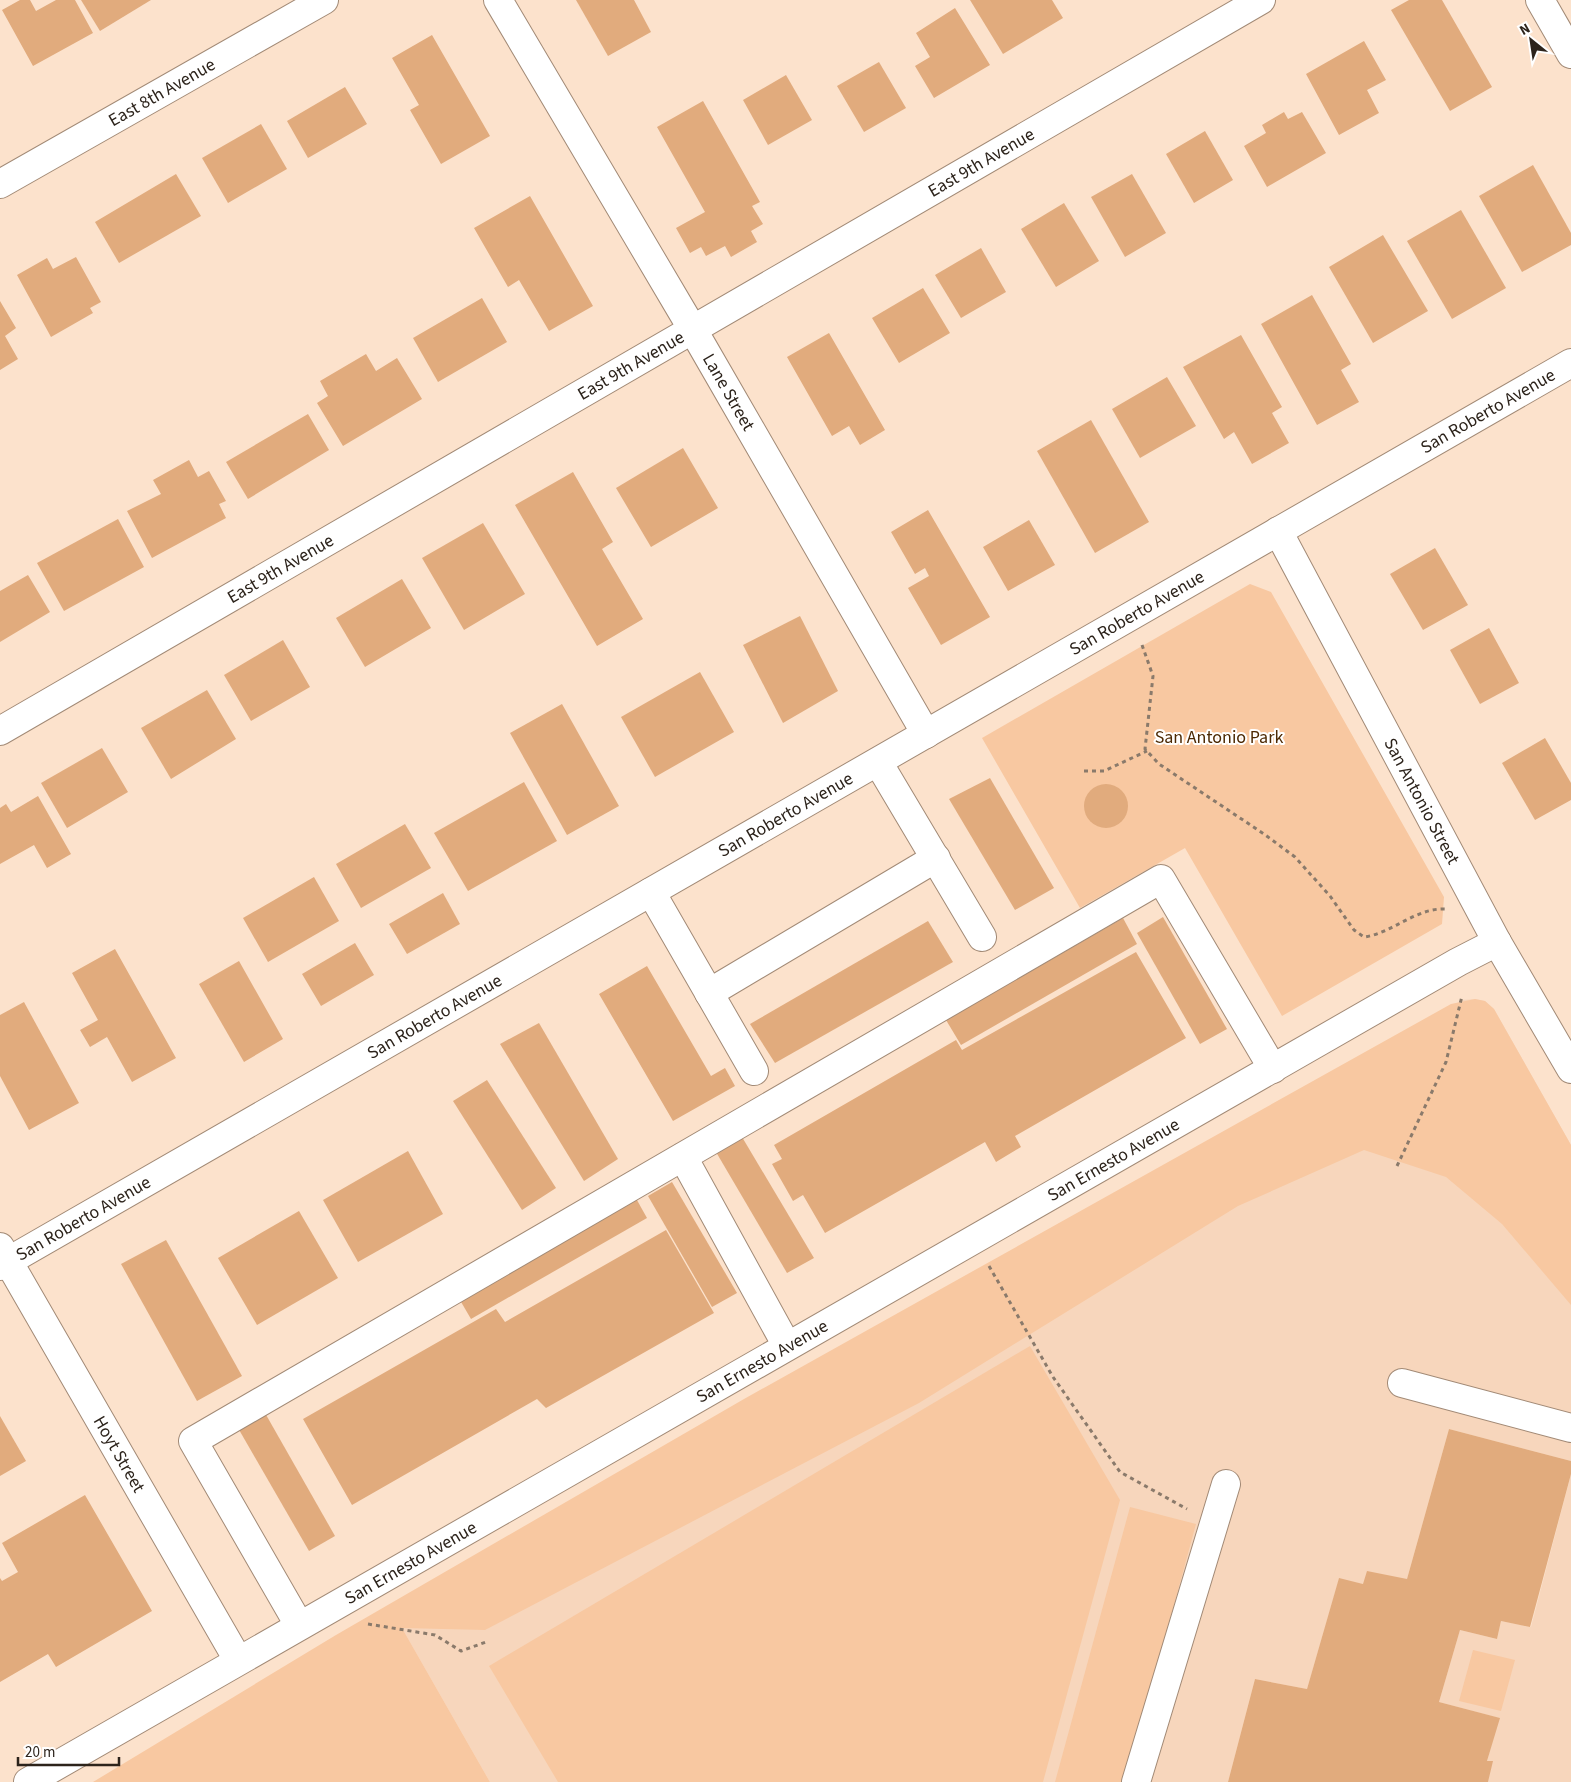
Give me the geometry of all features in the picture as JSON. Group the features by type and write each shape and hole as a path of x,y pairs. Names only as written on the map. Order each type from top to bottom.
{"street":[{"name":"East 8th Avenue","path":"0,184 324,0"},
{"name":"Lane Street","path":"498,0 693,330 926,734"},
{"name":"East 9th Avenue","path":"0,731 1261,0"},
{"path":"1540,0 1571,54"},
{"name":"San Roberto Avenue","path":"3,1258 651,892 1571,364"},
{"name":"San Antonio Street","path":"1278,531 1497,942 1571,1070"},
{"path":"878,762 982,937"},
{"path":"709,993 936,858"},
{"path":"299,1625 193,1441 1160,879 1273,1068"},
{"path":"651,892 754,1071"},
{"name":"San Ernesto Avenue","path":"28,1782 1273,1068 1497,942"},
{"path":"683,1157 787,1346"},
{"name":"Hoyt Street","path":"3,1258 238,1660"},
{"path":"1402,1384 1571,1428"},
{"path":"1136,1782 1226,1484"}],"path":[{"path":"1140,640 1153,676 1144,749 1158,764 1264,834 1294,857 1330,896 1354,930 1364,938 1376,936 1401,922 1433,909 1451,909"},
{"path":"1084,770 1104,771 1147,751"},
{"path":"1397,1166 1446,1062 1462,1000 1462,993"},
{"path":"974,1239 1053,1377 1120,1472 1215,1523"},
{"path":"363,1623 436,1635 461,1651 486,1642"}],"shaded area":[{"path":"1475,999 1485,1001 1494,1009 1571,1145 1571,1461 1449,1429 1407,1579 1363,1584 1339,1579 1307,1689 1255,1679 1228,1782 490,1782 402,1628 1462,1000"},
{"path":"1571,1474 1571,1782 1488,1782 1492,1761 1487,1761 1499,1718 1439,1702 1460,1630 1497,1639 1501,1621 1531,1627"}],"green space":[{"name":"San Antonio Park","path":"1250,584 1271,592 1444,897 1442,924 1282,1016 1185,848 1080,908 982,738"},
{"path":"1475,999 1485,1001 1494,1009 1571,1145 1571,1305 1502,1224 1446,1177 1364,1150 1238,1206 919,1403 485,1630 402,1628 490,1782 93,1782 336,1635 744,1399 1451,1004"},
{"path":"1030,1346 1120,1500 1043,1782 558,1782 489,1666"},
{"path":"1130,1507 1196,1524 1126,1782 1055,1782"},
{"path":"1473,1650 1515,1660 1501,1711 1459,1701"}],"building":[{"path":"20,0 30,0 36,11 56,0 75,0 93,33 33,66 2,10"},
{"path":"81,0 151,0 100,31"},
{"path":"576,0 634,0 651,32 608,56"},
{"path":"970,0 1052,0 1063,18 1003,54"},
{"path":"1409,0 1442,0 1492,87 1450,111 1391,10"},
{"path":"955,8 990,65 934,98 915,66 930,57 916,33"},
{"path":"432,35 490,136 441,164 410,110 419,105 392,58"},
{"path":"1364,41 1386,80 1367,90 1379,113 1339,135 1306,74"},
{"path":"879,62 906,108 864,132 837,86"},
{"path":"786,75 812,120 768,145 743,100"},
{"path":"345,87 367,124 308,158 287,121"},
{"path":"703,101 760,202 752,206 763,224 751,231 757,242 731,257 725,246 706,256 701,247 690,253 676,228 705,212 657,127"},
{"path":"1284,112 1288,119 1302,112 1326,153 1267,187 1244,146 1266,133 1262,125"},
{"path":"261,124 287,169 228,203 202,158"},
{"path":"1205,131 1233,180 1194,203 1166,154"},
{"path":"1533,165 1571,233 1571,245 1522,272 1479,196"},
{"path":"176,174 201,216 119,263 95,222"},
{"path":"1132,174 1166,233 1125,257 1091,197"},
{"path":"530,196 593,306 549,331 519,280 508,287 474,228"},
{"path":"1064,203 1099,261 1056,287 1021,229"},
{"path":"1461,210 1506,288 1452,319 1407,241"},
{"path":"1383,235 1428,311 1373,343 1329,267"},
{"path":"981,248 1006,292 961,318 935,275"},
{"path":"76,257 101,302 90,308 93,313 51,337 17,275 47,258 53,269"},
{"path":"923,288 950,333 899,363 872,318"},
{"path":"1312,295 1351,364 1341,370 1359,402 1317,425 1261,324"},
{"path":"482,298 507,342 438,382 413,338"},
{"path":"0,301 16,328 5,336 18,359 0,370"},
{"path":"829,333 885,430 860,445 849,426 832,436 787,357"},
{"path":"1241,335 1282,407 1272,413 1289,443 1252,464 1234,432 1224,439 1183,367"},
{"path":"366,354 376,371 397,358 422,399 343,446 317,403 328,396 320,381"},
{"path":"1167,377 1196,426 1140,458 1112,409"},
{"path":"308,414 329,450 248,499 226,462"},
{"path":"1091,420 1149,522 1095,553 1037,451"},
{"path":"683,448 718,508 651,547 616,488"},
{"path":"189,460 198,477 209,471 226,501 219,504 226,518 152,558 127,511 161,494 153,480"},
{"path":"573,472 613,542 602,549 643,619 597,646 515,505"},
{"path":"928,510 990,617 941,645 908,588 929,576 925,568 915,574 891,532"},
{"path":"118,519 144,567 64,611 37,563"},
{"path":"1029,520 1055,565 1008,591 983,547"},
{"path":"483,523 525,594 464,630 422,558"},
{"path":"1435,548 1468,605 1423,630 1390,574"},
{"path":"28,575 50,612 0,642 0,591"},
{"path":"402,579 431,628 365,667 336,618"},
{"path":"800,616 838,691 783,723 743,645"},
{"path":"1489,628 1519,683 1480,704 1450,650"},
{"path":"283,640 310,687 251,721 224,675"},
{"path":"700,672 734,732 655,777 621,717"},
{"path":"207,690 236,739 171,779 141,728"},
{"path":"562,704 619,806 567,835 510,733"},
{"path":"1545,738 1571,783 1571,800 1535,820 1502,763"},
{"path":"102,748 128,792 67,828 41,783"},
{"path":"990,778 1054,888 1015,910 949,799"},
{"path":"524,782 557,841 468,891 434,833"},
{"path":"1106,784 1118,788 1124,794 1128,806 1124,818 1118,824 1106,828 1094,824 1088,818 1084,806 1088,794 1094,788"},
{"path":"38,796 71,854 47,868 34,845 0,864 0,808 6,804 11,812"},
{"path":"405,824 431,868 361,908 336,864"},
{"path":"314,877 339,921 268,962 243,918"},
{"path":"443,893 460,924 407,954 389,924"},
{"path":"1163,917 1227,1029 1200,1044 1137,933"},
{"path":"1123,918 1137,944 961,1045 946,1020"},
{"path":"928,921 953,962 775,1063 750,1024"},
{"path":"355,943 374,975 321,1006 302,974"},
{"path":"115,949 176,1058 132,1082 107,1037 90,1047 80,1030 98,1020 72,973"},
{"path":"1136,952 1186,1038 1015,1136 1021,1147 996,1162 985,1142 825,1233 803,1195 793,1201 772,1164 782,1159 774,1145 956,1040 962,1050"},
{"path":"239,961 283,1039 244,1062 199,984"},
{"path":"647,966 711,1076 725,1068 735,1086 673,1121 599,994"},
{"path":"24,1002 79,1103 29,1130 0,1076 0,1015"},
{"path":"539,1023 618,1159 584,1181 500,1044"},
{"path":"487,1080 556,1188 522,1210 453,1101"},
{"path":"742,1137 814,1258 787,1273 716,1152"},
{"path":"408,1151 443,1214 358,1262 323,1200"},
{"path":"672,1182 737,1293 712,1307 648,1196"},
{"path":"633,1193 647,1218 471,1319 457,1295"},
{"path":"299,1211 338,1278 257,1325 218,1258"},
{"path":"666,1230 714,1313 546,1408 537,1399 352,1505 303,1419 496,1309 505,1322"},
{"path":"166,1240 242,1376 197,1401 121,1264"},
{"path":"265,1413 335,1536 309,1551 238,1428"},
{"path":"0,1416 26,1461 0,1476"},
{"path":"1449,1429 1571,1461 1571,1474 1530,1627 1501,1621 1497,1639 1460,1630 1439,1702 1500,1718 1487,1761 1493,1761 1488,1782 1228,1782 1255,1679 1307,1689 1339,1578 1363,1584 1367,1571 1407,1579"},
{"path":"85,1495 152,1611 56,1667 48,1654 0,1682 0,1578 2,1581 18,1572 2,1543"}]}
